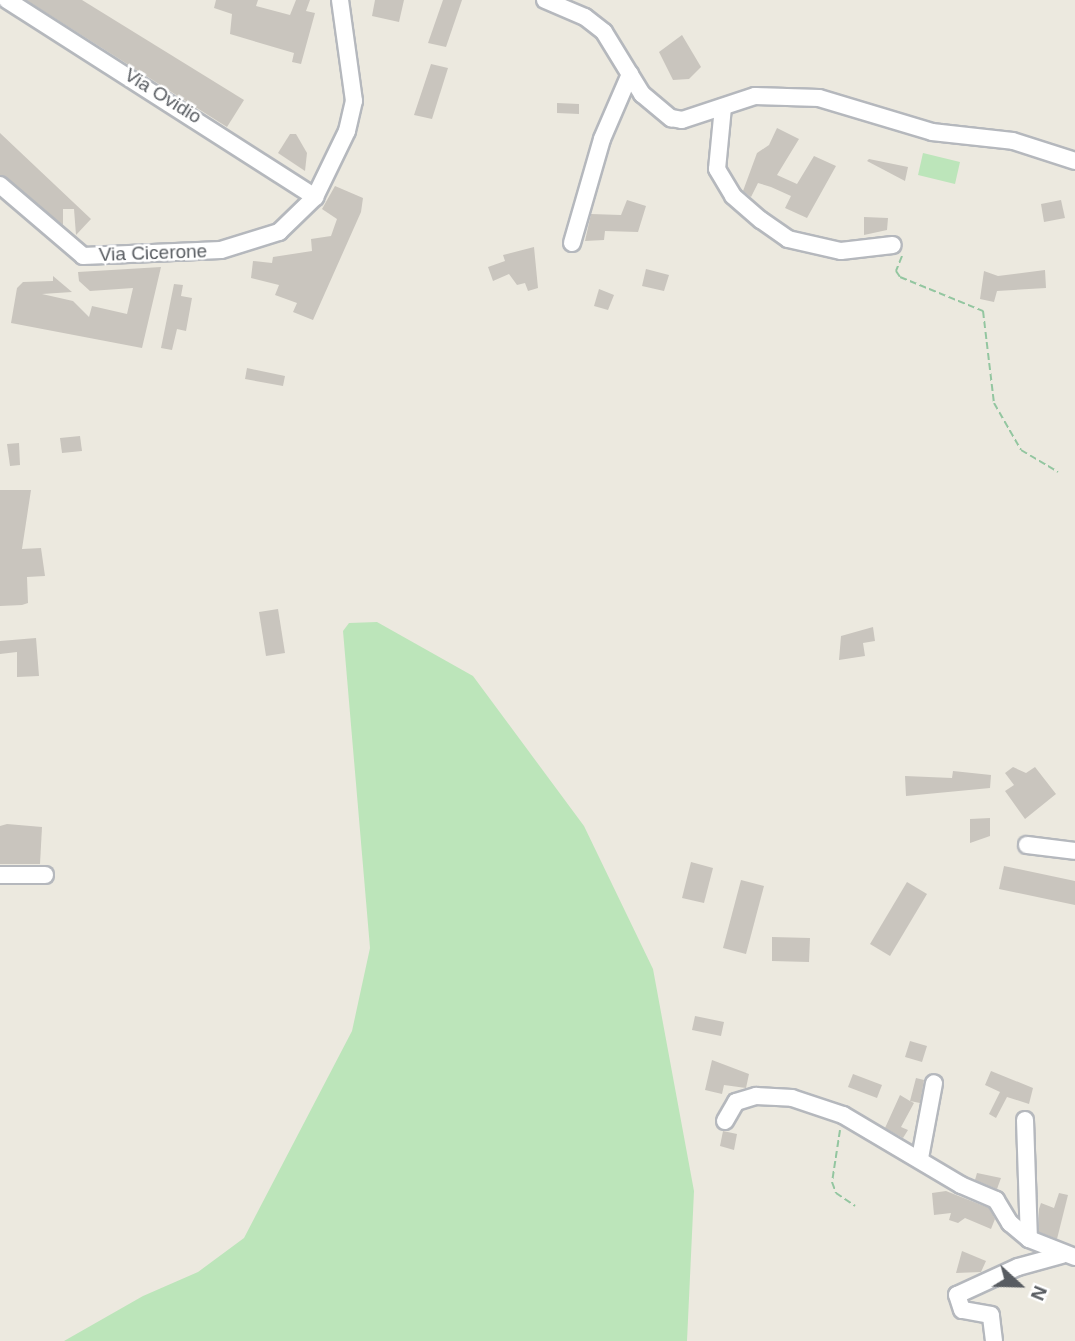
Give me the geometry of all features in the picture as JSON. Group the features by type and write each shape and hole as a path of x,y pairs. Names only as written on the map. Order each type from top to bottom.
{"street":[{"name":"Via Ovidio","path":"7,0 315,197"},
{"name":"Via Cicerone","path":"0,185 83,256 242,247 279,232 315,197 340,152 354,101 340,0"},
{"path":"545,0 585,17 604,32 642,94 671,118 682,120 755,96 819,98 932,132 1013,141 1075,161"},
{"path":"572,243 602,139 630,74"},
{"path":"723,107 717,169 733,196 761,220 788,239 841,251 901,246"},
{"path":"1027,845 1075,851"},
{"path":"0,875 45,875"},
{"path":"920,1158 934,1083"},
{"path":"725,1121 736,1101 756,1096 792,1098 843,1115 920,1158 961,1185 996,1199 1010,1223 1029,1239 1069,1256"},
{"path":"1025,1120 1029,1239"},
{"path":"994,1341 991,1315 962,1310 957,1295 1018,1267 1069,1256"}],"path":[{"path":"901,246 895,271 901,277 983,311 994,403 1021,450 1058,472"},
{"path":"843,1115 832,1182 836,1193 855,1206"}],"green space":[{"path":"923,153 960,162 955,184 918,175"},
{"path":"377,622 473,676 584,826 653,969 694,1191 687,1341 64,1341 143,1296 198,1272 244,1238 352,1031 370,948 343,631 349,623"}],"building":[{"path":"26,0 82,0 244,100 227,127"},
{"path":"216,0 258,0 256,6 290,15 296,0 310,0 306,11 315,13 301,64 292,62 294,53 230,34 232,14 214,8"},
{"path":"375,0 404,0 399,22 372,16"},
{"path":"443,0 462,0 446,47 428,43"},
{"path":"682,35 701,67 689,79 673,80 659,52"},
{"path":"431,64 448,68 432,119 414,115"},
{"path":"557,103 579,104 579,114 557,113"},
{"path":"777,128 799,139 777,175 797,184 814,156 836,166 807,218 785,208 791,196 771,187 758,183 751,197 743,191 757,153 769,145"},
{"path":"0,133 91,219 76,235 74,209 63,209 63,225 0,175"},
{"path":"290,134 296,134 307,153 305,171 278,153"},
{"path":"869,159 908,167 905,181 867,161"},
{"path":"335,186 363,198 361,212 313,320 293,312 297,303 275,295 279,285 251,278 253,261 272,263 273,257 312,251 311,239 331,236 337,219 322,209"},
{"path":"627,200 646,206 638,232 605,231 604,240 585,241 591,214 621,215"},
{"path":"1061,200 1065,218 1044,222 1041,204"},
{"path":"864,217 888,218 887,230 864,235"},
{"path":"534,247 538,288 528,291 525,283 517,285 509,274 493,281 488,267 505,261 503,255"},
{"path":"161,267 142,348 11,323 17,288 23,282 53,281 53,276 72,292 42,294 73,301 89,317 92,306 127,314 133,288 90,291 79,281 78,272"},
{"path":"646,269 669,275 664,291 642,286"},
{"path":"1045,270 1046,288 997,291 994,302 980,299 984,271 998,276"},
{"path":"174,284 183,285 181,296 192,298 186,331 177,329 172,350 161,348"},
{"path":"599,289 614,295 608,310 594,306"},
{"path":"247,368 285,376 283,386 245,379"},
{"path":"80,436 82,451 62,453 60,438"},
{"path":"19,443 20,465 10,466 7,444"},
{"path":"0,490 31,490 22,549 41,548 45,576 27,577 28,603 22,605 0,606"},
{"path":"278,609 285,653 266,656 259,612"},
{"path":"873,627 875,641 863,643 865,656 839,660 841,636"},
{"path":"36,638 39,676 17,677 17,652 0,654 0,641"},
{"path":"1013,767 1026,773 1035,767 1056,794 1025,819 1005,791 1014,785 1005,773"},
{"path":"953,771 991,775 990,788 906,796 905,776 952,778"},
{"path":"990,818 990,836 970,843 970,819"},
{"path":"7,824 42,827 40,864 0,864 0,826"},
{"path":"691,862 713,868 704,903 682,898"},
{"path":"1004,866 1075,881 1075,905 999,889"},
{"path":"741,880 764,886 746,954 723,948"},
{"path":"907,882 927,894 890,956 870,944"},
{"path":"772,937 810,938 809,962 772,961"},
{"path":"695,1016 724,1022 721,1036 692,1030"},
{"path":"910,1041 927,1046 922,1062 905,1057"},
{"path":"712,1060 749,1074 746,1088 724,1085 722,1094 705,1090"},
{"path":"991,1071 1033,1088 1029,1104 1007,1097 996,1118 989,1114 1000,1092 985,1085"},
{"path":"853,1074 882,1085 877,1098 848,1087"},
{"path":"916,1078 924,1080 920,1103 910,1101"},
{"path":"900,1095 914,1103 901,1127 908,1130 903,1138 885,1128"},
{"path":"723,1131 737,1134 734,1150 720,1146"},
{"path":"977,1173 1001,1178 997,1189 975,1180"},
{"path":"946,1191 989,1208 995,1219 991,1229 965,1218 958,1223 949,1220 951,1213 934,1215 932,1193"},
{"path":"1059,1193 1068,1195 1057,1239 1039,1232 1039,1209 1041,1203 1054,1208"},
{"path":"962,1251 986,1261 981,1272 956,1273"}]}
